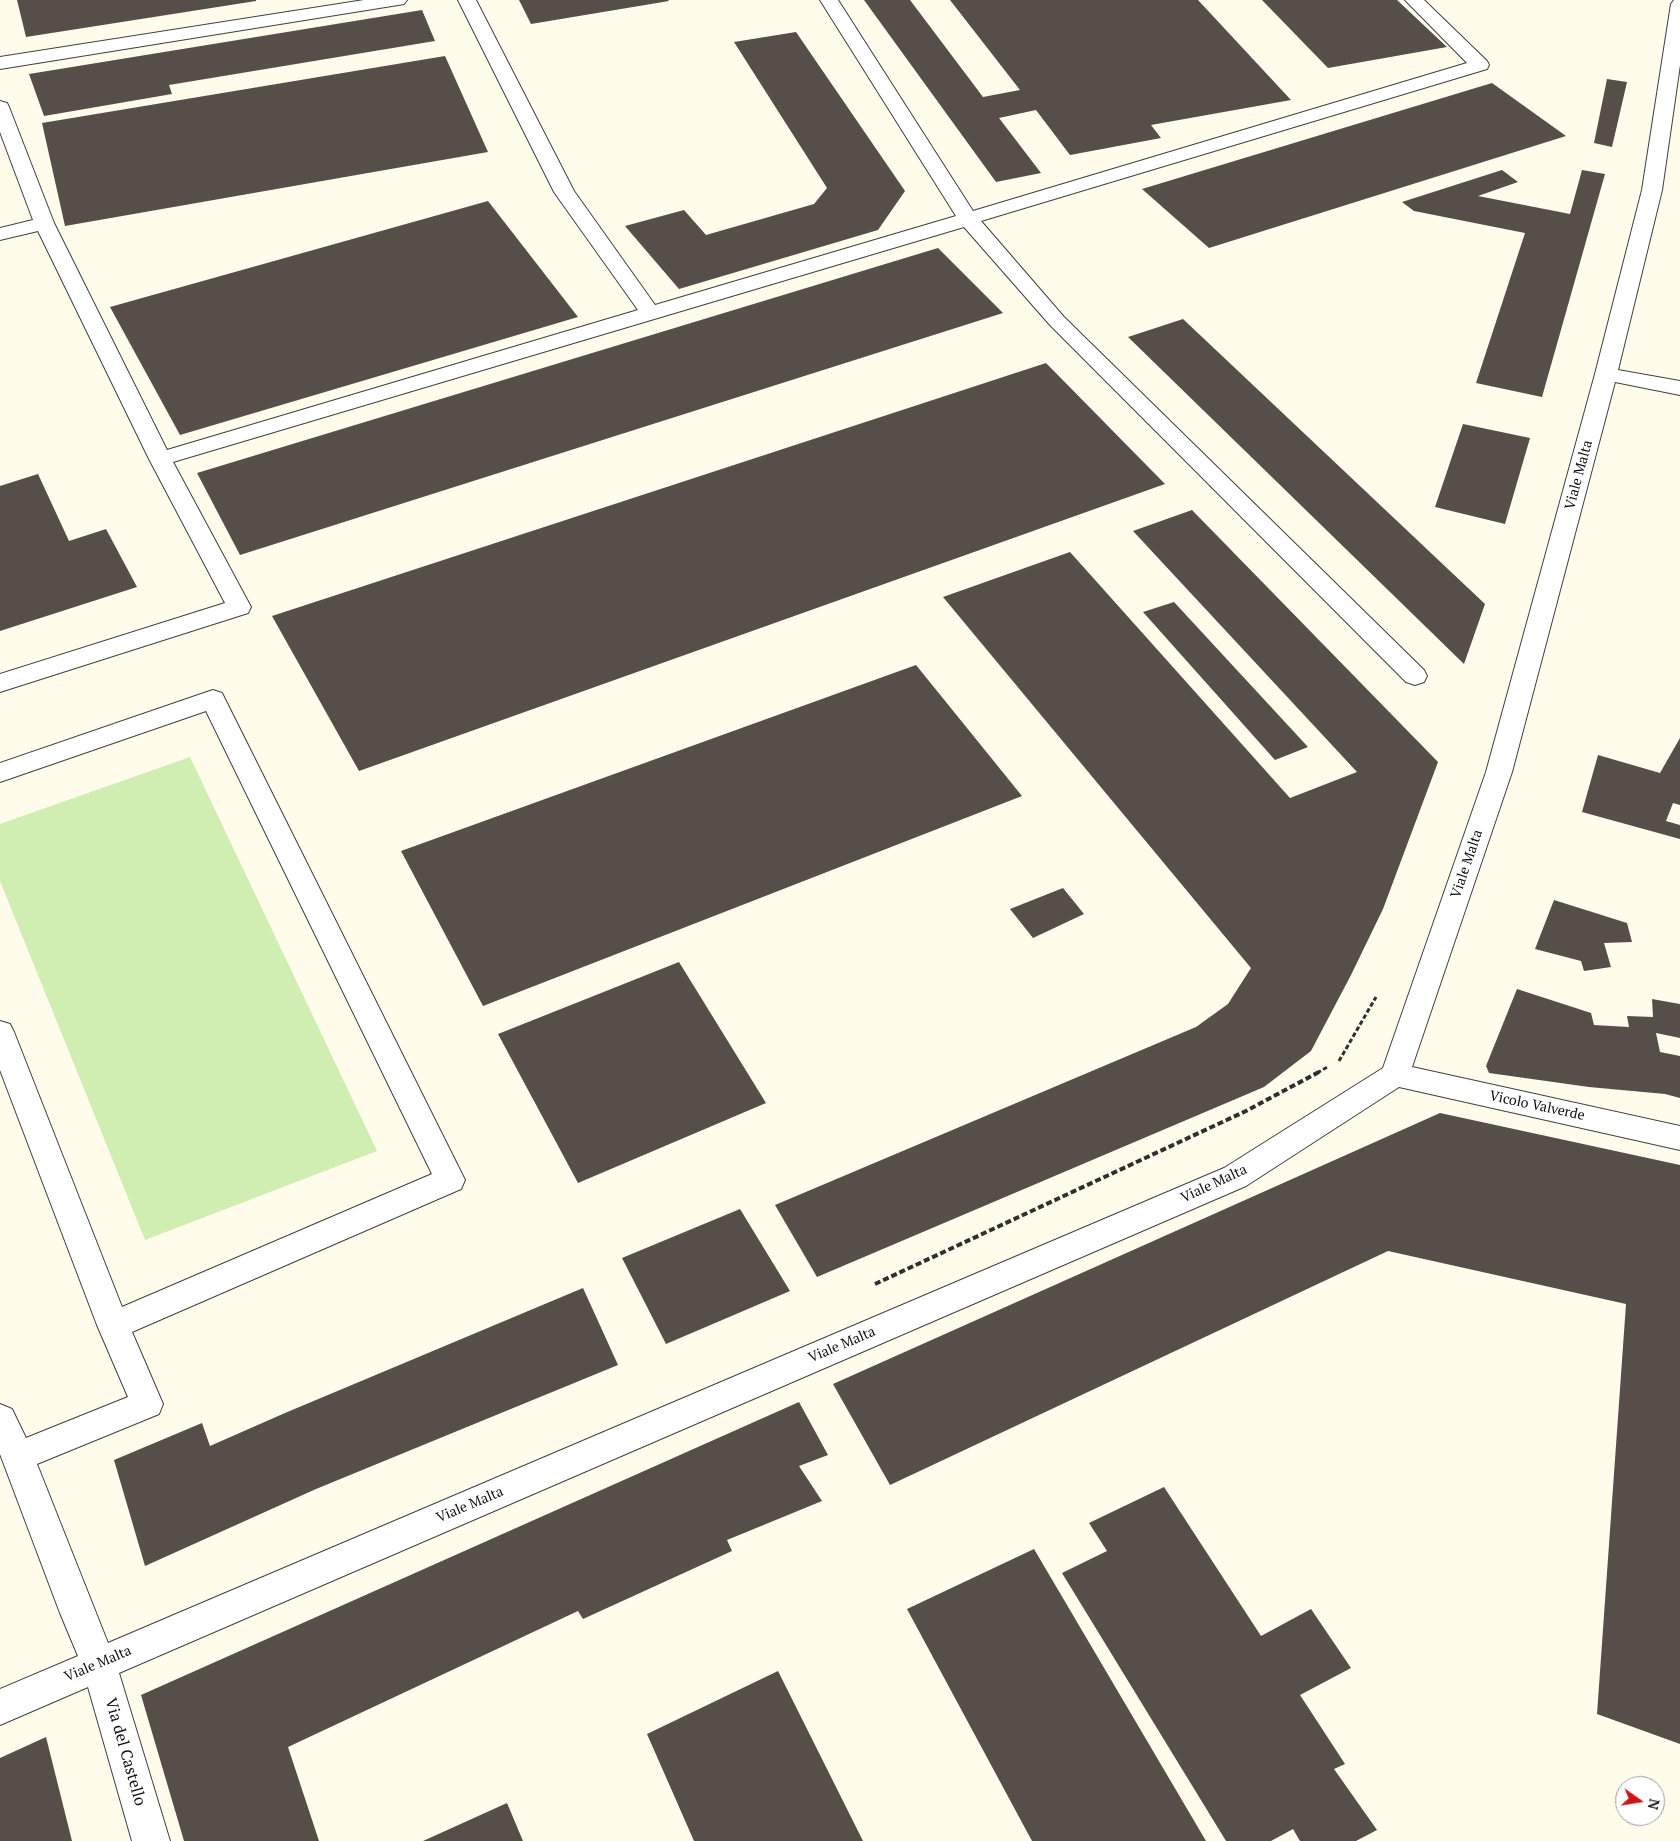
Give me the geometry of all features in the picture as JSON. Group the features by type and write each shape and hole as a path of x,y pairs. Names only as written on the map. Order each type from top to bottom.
{"street":[{"path":"0,63 398,0"},
{"path":"467,0 564,192 650,313"},
{"path":"828,0 968,219 1057,321 1415,676"},
{"path":"160,458 1480,65 1414,0"},
{"name":"Viale Malta","path":"0,1707 1235,1177 1394,1075 1499,772 1606,374 1652,190 1680,4"},
{"path":"0,107 44,223 160,458 239,607 0,683"},
{"path":"0,234 44,223"},
{"path":"1606,374 1680,388"},
{"path":"0,773 213,699 450,1180 113,1325"},
{"path":"0,1032 113,1325 146,1404 18,1456"},
{"name":"Vicolo Valverde","path":"1394,1075 1680,1138"},
{"name":"Via del Castello","path":"0,1419 18,1456 99,1664 151,1841"}],"path":[{"path":"866,1288 1246,1111 1339,1061 1379,992"}],"green space":[{"path":"190,757 377,1151 145,1240 0,881 0,824"}],"building":[{"path":"17,0 256,0 256,1 26,37"},
{"path":"519,0 668,0 669,1 531,24"},
{"path":"864,0 910,0 983,97 1020,90 950,0 1198,0 1291,100 1151,125 1161,138 1070,155 1036,110 999,118 1041,173 996,182"},
{"path":"1262,0 1397,0 1447,47 1328,68"},
{"path":"422,10 435,41 169,85 172,94 44,116 29,74"},
{"path":"796,32 905,191 878,230 679,289 625,226 684,210 706,235 814,204 827,188 734,42"},
{"path":"445,56 488,152 65,226 42,123"},
{"path":"1607,79 1627,82 1612,147 1594,143"},
{"path":"1492,83 1566,136 1209,248 1142,189"},
{"path":"1502,170 1518,182 1478,196 1570,214 1582,170 1605,174 1542,397 1476,383 1525,233 1414,211 1402,202"},
{"path":"488,201 578,317 180,435 110,307"},
{"path":"938,248 1003,313 240,555 197,473"},
{"path":"1183,319 1485,604 1464,664 1128,337"},
{"path":"1046,363 1165,484 359,771 272,616"},
{"path":"1463,424 1530,438 1505,524 1435,507"},
{"path":"38,474 69,541 106,529 137,587 0,631 0,486"},
{"path":"1192,510 1438,762 1383,909 1351,975 1311,1051 1264,1087 817,1277 775,1205 1196,1027 1228,1004 1251,968 943,597 1070,552 1290,798 1357,772 1133,531"},
{"path":"1174,602 1308,747 1275,760 1143,612"},
{"path":"916,665 1022,796 483,1006 401,851"},
{"path":"1680,738 1680,805 1673,803 1666,821 1680,825 1680,839 1582,812 1598,755 1660,773"},
{"path":"1063,888 1084,914 1033,938 1010,909"},
{"path":"1554,900 1627,923 1632,942 1604,943 1611,967 1584,971 1581,961 1535,949"},
{"path":"679,962 766,1103 578,1183 498,1034"},
{"path":"1517,989 1591,1013 1594,1025 1629,1027 1627,1016 1653,1017 1652,999 1680,1004 1680,1038 1656,1033 1660,1052 1680,1056 1680,1098 1665,1094 1589,1087 1489,1073 1486,1066"},
{"path":"1440,1113 1680,1165 1680,1744 1597,1714 1626,1304 1388,1251 890,1485 833,1384"},
{"path":"740,1209 790,1291 666,1344 622,1258"},
{"path":"583,1288 618,1365 316,1489 145,1566 114,1460 202,1423 210,1446"},
{"path":"799,1402 828,1455 799,1466 822,1501 727,1540 732,1551 583,1619 578,1611 288,1747 319,1841 184,1841 141,1695"},
{"path":"1164,1487 1261,1636 1311,1609 1351,1668 1300,1695 1345,1764 1334,1769 1377,1830 1356,1841 1300,1841 1293,1829 1271,1841 1226,1841 1062,1573 1107,1551 1089,1523"},
{"path":"1034,1549 1206,1841 1032,1841 907,1609"},
{"path":"778,1671 863,1841 694,1841 647,1734"},
{"path":"46,1737 72,1841 0,1841 0,1758"},
{"path":"507,1803 523,1841 423,1841"}]}
